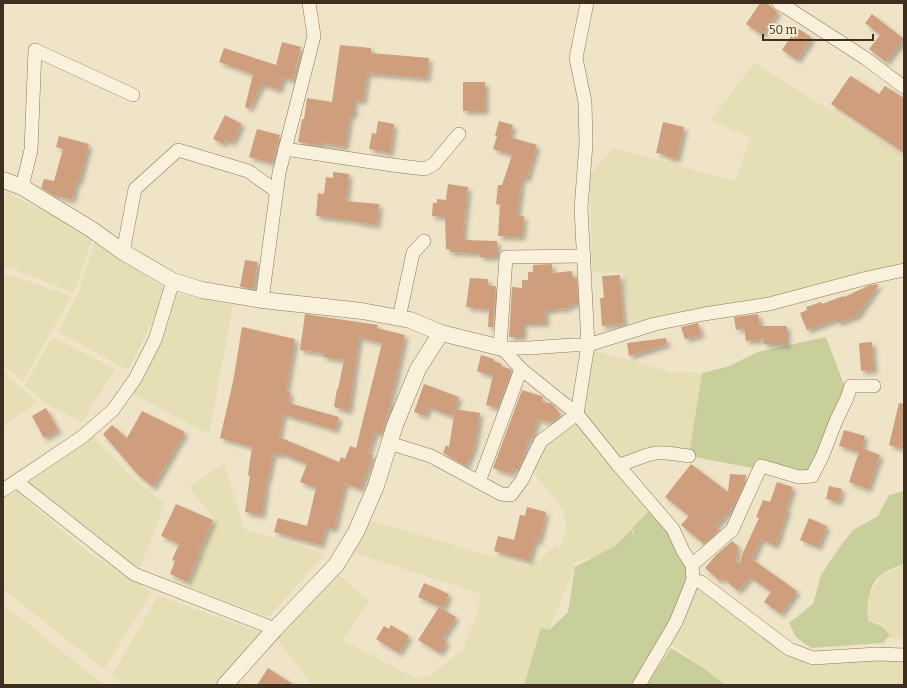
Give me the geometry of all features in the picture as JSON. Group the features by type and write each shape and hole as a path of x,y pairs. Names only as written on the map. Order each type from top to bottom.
{"street":[{"path":"262,300 279,173 314,36 309,3"},
{"path":"389,443 431,456 501,494 511,495 522,480 541,441 576,414 588,345 581,208 586,144 585,102 576,58 587,3"},
{"path":"779,3 866,58 904,87"},
{"path":"22,187 31,150 35,50 133,95"},
{"path":"285,149 425,169 434,164 459,134"},
{"path":"124,252 135,190 178,150 248,171 276,191"},
{"path":"3,180 22,187 92,230 124,252 173,281 202,290 262,300 362,311 410,320 441,333 501,348 588,345 655,324 704,314 769,304 904,270"},
{"path":"399,318 414,253 424,241"},
{"path":"584,256 506,257 501,348 521,369 576,414 673,529 683,551 692,565 693,580 676,622 639,685"},
{"path":"3,490 82,437 113,410 135,379 154,340 173,281"},
{"path":"224,685 336,565 356,532 376,486 395,425 418,369 441,333"},
{"path":"479,482 521,369"},
{"path":"692,565 732,530 761,466 799,477 812,476 822,457 851,386 874,386"},
{"path":"618,465 639,457 658,453 689,456"},
{"path":"16,481 134,574 275,629"},
{"path":"693,580 701,582 788,649 813,658 877,654 904,655"}],"shaded area":[{"path":"754,63 904,156 904,271 632,328 623,273 592,272 590,175 613,148 735,181 750,138 711,120"},
{"path":"7,192 93,236 74,293 3,265 3,203"},
{"path":"95,242 165,288 156,327 150,325 128,370 58,332 78,293"},
{"path":"3,273 71,296 23,382 3,364"},
{"path":"176,293 233,305 209,434 133,394"},
{"path":"53,337 115,369 82,422 45,403 25,385"},
{"path":"592,350 670,372 702,373 691,458 662,457 618,465 582,418"},
{"path":"3,371 37,402 3,426"},
{"path":"575,415 651,509 615,546 593,558 573,563 568,558 575,567 526,685 313,685 277,639 335,571 369,601 343,640 415,678 432,675 463,649 479,609 480,594 352,552 366,519 528,567 545,555 555,544 560,549 567,528 563,510 530,468 541,441"},
{"path":"94,436 131,477 165,504 140,567 133,565 25,480"},
{"path":"224,463 244,529 326,554 268,617 189,587 215,520 189,487"},
{"path":"16,491 90,554 152,592 104,669 3,589 3,498"},
{"path":"904,564 904,639 889,639 884,624 868,621 870,595 881,576"},
{"path":"693,582 813,658 904,655 904,685 719,685 705,669 669,643"},
{"path":"158,596 262,633 216,685 125,685 112,675"},
{"path":"3,604 104,685 3,685"}],"green space":[{"path":"826,337 845,387 816,468 799,477 689,456 702,373 727,367 758,352"},
{"path":"904,491 904,564 877,578 869,595 868,621 882,626 890,635 883,643 811,648 796,637 789,623 813,604 821,575 853,530 878,516 889,495"},
{"path":"651,509 672,527 691,580 639,685 524,685 541,628 549,630 568,612 575,567 615,546 631,530 635,537 632,528"},
{"path":"671,648 705,669 725,685 646,685"}],"building":[{"path":"760,3 767,3 778,12 762,35 746,24"},
{"path":"872,14 904,39 886,62 869,49 880,35 865,23"},
{"path":"799,29 812,38 797,60 782,50 795,30 797,32"},
{"path":"282,42 301,47 293,80 283,77 279,90 262,84 249,109 245,107 253,74 219,62 224,48 276,65"},
{"path":"340,45 371,48 371,53 429,58 427,78 367,73 363,101 354,100 354,115 350,115 345,147 321,143 321,146 298,142 302,119 304,119 307,98 332,102"},
{"path":"850,76 879,94 885,86 904,98 904,153 831,104"},
{"path":"463,82 485,82 485,111 463,111"},
{"path":"225,115 242,124 232,143 226,139 224,144 213,139"},
{"path":"378,121 394,124 390,153 369,149 372,133 376,134"},
{"path":"499,121 513,125 510,137 537,145 527,179 522,177 517,216 524,216 522,237 498,236 500,205 496,204 498,185 502,185 512,155 493,149"},
{"path":"663,122 684,127 677,159 664,156 665,154 656,153"},
{"path":"257,129 280,135 272,163 249,157"},
{"path":"59,136 89,144 72,200 53,195 41,188 44,179 54,181 63,149 56,147"},
{"path":"333,172 349,174 346,201 379,204 377,225 316,216 318,193 324,194 326,177 333,178"},
{"path":"448,184 468,187 463,234 464,240 497,241 497,257 480,257 480,253 450,252 450,249 446,249 445,217 432,216 433,203 437,203 437,199 446,200"},
{"path":"245,260 258,262 253,289 240,287"},
{"path":"552,264 552,273 572,271 572,278 577,278 578,304 568,305 569,308 545,310 546,323 523,323 523,337 509,337 512,287 522,288 522,280 528,280 528,272 533,272 533,265"},
{"path":"620,275 624,323 602,326 600,298 604,298 602,276"},
{"path":"470,278 488,279 488,286 496,286 493,327 488,327 489,309 466,307"},
{"path":"879,284 857,316 837,323 837,319 807,330 800,313 807,310 806,307 821,302 822,304 843,296 844,297 870,285"},
{"path":"305,314 378,325 377,328 405,335 391,402 382,434 375,432 368,453 373,455 360,489 345,483 334,529 326,527 321,545 274,532 278,518 307,526 316,488 300,482 307,464 280,453 280,455 273,453 268,479 267,478 262,515 245,512 252,447 220,438 233,382 242,327 295,339 286,391 290,392 289,403 339,417 335,430 283,414 279,437 339,462 341,457 345,459 350,446 356,448 382,343 359,337 349,411 334,407 344,360 323,357 324,353 300,350"},
{"path":"758,314 760,326 787,326 787,344 764,344 764,339 746,341 744,328 736,330 734,317"},
{"path":"698,323 701,335 685,339 681,327"},
{"path":"666,338 667,344 629,356 627,343"},
{"path":"872,342 874,370 861,371 859,343"},
{"path":"481,355 494,359 494,361 502,364 501,366 512,371 498,408 486,405 493,376 477,371"},
{"path":"424,384 459,397 452,416 428,407 425,416 414,412"},
{"path":"522,390 543,397 542,402 551,403 561,415 550,422 537,419 532,439 528,438 521,464 518,470 513,468 511,474 493,468"},
{"path":"899,403 904,404 904,449 889,445"},
{"path":"46,408 58,430 44,438 32,416"},
{"path":"455,409 480,413 474,447 466,466 443,453 446,445 449,447"},
{"path":"142,411 185,432 153,487 138,475 103,434 112,425 127,438"},
{"path":"844,430 865,436 862,448 880,455 868,489 849,482 859,452 839,446"},
{"path":"691,464 728,492 730,474 746,475 745,482 735,504 715,527 720,530 704,544 681,525 689,516 665,497"},
{"path":"777,482 793,487 786,508 788,509 780,531 781,532 775,546 761,539 752,559 797,591 781,614 764,602 771,592 750,577 738,591 723,578 720,581 705,568 716,555 732,541 738,546 736,562 740,563 742,555 759,518 756,517 763,500 770,502"},
{"path":"829,486 842,489 839,502 826,499"},
{"path":"176,504 213,520 187,582 170,574 175,561 172,560 179,544 161,536"},
{"path":"527,507 546,512 539,541 535,540 529,561 494,551 498,536 514,540 520,515 525,516"},
{"path":"809,518 827,526 818,547 800,540"},
{"path":"424,583 449,594 443,608 418,597"},
{"path":"439,607 456,617 442,639 447,641 440,653 418,640"},
{"path":"391,625 409,636 399,653 376,639 384,626 389,629"},
{"path":"268,668 294,685 257,685"}]}
